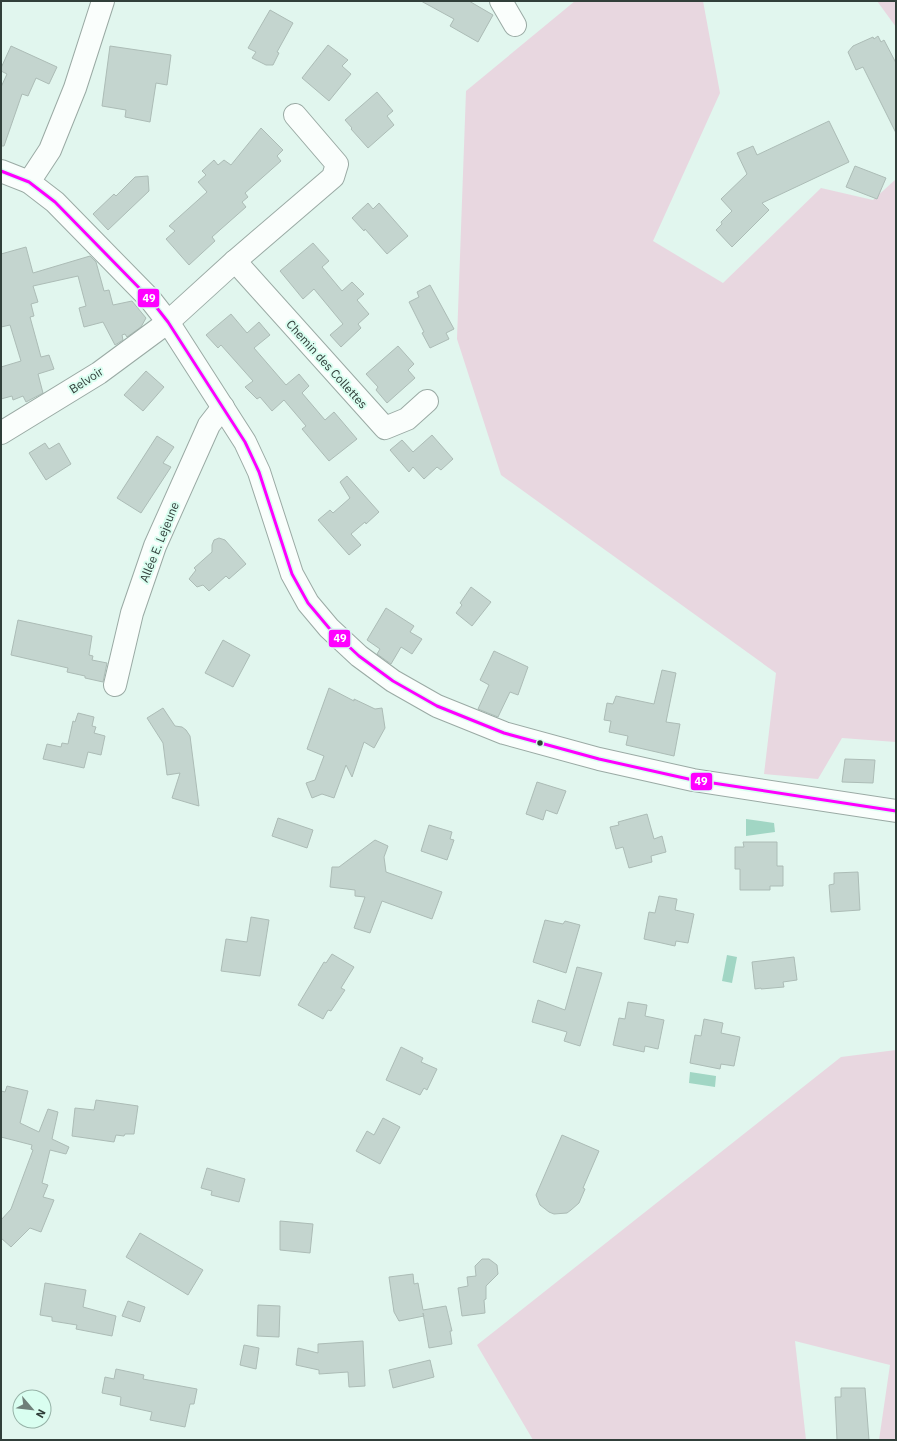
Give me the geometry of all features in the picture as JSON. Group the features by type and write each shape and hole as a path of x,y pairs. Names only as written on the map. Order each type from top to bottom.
{"street":[{"path":"28,182 50,150 75,88 103,1"},
{"path":"501,1 515,25"},
{"path":"168,322 235,261 333,177 337,164 295,115"},
{"path":"1,171 28,182 54,202 150,299 168,322 245,442 259,472 292,574 308,603 328,628 359,656 393,681 436,706 504,733 599,759 693,780 896,811"},
{"name":"Chemin des Collettes","path":"235,261 385,428 407,419 427,401"},
{"name":"Belvoir","path":"1,433 99,373 168,322"},
{"name":"Allée E. Lejeune","path":"115,685 132,613 155,546 209,425 223,407"}],"shaded area":[{"path":"575,1 703,1 720,93 653,241 723,283 821,188 873,200 896,179 896,742 842,738 818,779 764,774 776,673 501,475 457,339 466,91"},
{"path":"877,1 896,1 896,27"},
{"path":"746,819 774,823 775,832 746,836"},
{"path":"727,955 737,957 732,983 722,981"},
{"path":"896,1050 896,1440 879,1440 890,1365 795,1341 806,1440 533,1440 477,1345 841,1057"},
{"path":"690,1072 716,1076 715,1087 689,1083"}],"building":[{"path":"421,1 469,1 493,15 478,42 450,26 454,19"},
{"path":"270,10 293,23 277,52 279,53 273,65 266,65 252,58 256,52 248,48"},
{"path":"878,36 881,42 884,40 896,63 896,133 863,67 856,70 848,52 853,46 873,37 874,39"},
{"path":"328,45 348,60 342,66 351,74 329,101 302,78"},
{"path":"11,46 57,67 49,84 36,78 28,96 22,94 4,146 1,146 1,87 7,74 1,71 1,68"},
{"path":"110,46 171,55 167,85 156,83 150,122 125,117 126,110 102,106"},
{"path":"377,92 393,111 387,116 394,125 368,148 345,120"},
{"path":"829,121 849,162 762,203 769,210 732,247 716,230 722,224 721,222 732,211 721,199 747,174 737,153 753,146 757,155"},
{"path":"261,128 283,150 277,156 281,161 245,193 248,197 242,202 246,207 212,237 215,241 189,265 166,239 175,231 169,226 207,192 198,182 206,175 202,171 214,160 218,165 224,160 231,165"},
{"path":"855,166 886,178 877,199 846,187"},
{"path":"148,176 149,191 108,230 93,214 114,194 116,196 135,177"},
{"path":"368,203 373,209 379,203 408,236 387,254 365,229 364,231 352,218"},
{"path":"313,243 329,261 322,267 342,291 352,282 364,294 357,300 369,314 358,324 361,328 341,347 330,335 343,324 314,289 303,299 280,271"},
{"path":"26,247 33,273 90,256 96,262 104,291 109,290 113,305 132,301 146,318 141,327 127,337 125,334 122,335 123,340 115,345 103,322 84,327 79,308 86,306 78,276 33,286 38,302 31,304 34,316 30,317 41,357 49,355 54,369 38,374 43,393 26,402 23,396 13,400 12,396 1,399 1,367 21,361 10,325 1,327 1,254"},
{"path":"430,285 454,329 446,333 449,339 430,348 409,302 419,297 417,292"},
{"path":"231,314 247,333 259,322 270,335 254,348 286,385 299,374 309,386 302,393 325,420 334,412 357,439 329,461 302,429 306,426 284,400 272,411 260,397 257,399 245,387 253,381 221,345 218,348 206,335"},
{"path":"398,346 414,364 408,370 415,378 387,403 376,390 378,387 366,374"},
{"path":"146,371 164,387 143,411 124,395"},
{"path":"432,435 453,459 441,470 437,467 424,479 413,467 409,472 390,450 402,440 413,452"},
{"path":"157,436 174,447 163,463 171,467 141,513 117,498"},
{"path":"45,443 49,449 59,443 71,464 46,480 29,453"},
{"path":"347,476 379,512 366,524 365,522 351,534 361,545 349,555 318,520 330,510 333,513 350,498 340,482"},
{"path":"219,538 225,540 246,564 229,579 226,576 209,591 203,585 197,587 189,579 196,570 194,568 212,552 214,540"},
{"path":"471,587 491,602 472,626 456,613 462,605 460,603"},
{"path":"386,608 414,626 410,632 422,639 412,654 401,647 391,664 377,654 380,649 367,640"},
{"path":"18,620 92,636 89,655 93,656 92,660 107,663 103,682 67,672 68,668 11,655"},
{"path":"223,640 250,655 233,687 205,673"},
{"path":"494,651 528,667 518,695 510,692 498,717 478,709 489,685 480,680"},
{"path":"662,670 676,673 666,722 680,724 674,756 626,745 628,736 609,732 611,721 604,720 607,703 613,704 616,696 654,704"},
{"path":"329,688 354,701 354,699 375,709 382,708 385,728 374,748 364,742 352,777 346,765 334,798 322,794 312,798 306,783 315,780 324,756 307,749"},
{"path":"163,708 175,726 182,727 190,736 199,806 172,798 180,773 167,775 163,743 147,718"},
{"path":"78,713 94,717 92,726 96,727 94,733 105,736 101,755 88,752 84,768 43,759 47,744 61,747 62,743 68,744 73,721 75,722"},
{"path":"845,759 875,760 873,783 842,782"},
{"path":"537,782 566,791 557,814 546,810 543,820 526,814"},
{"path":"647,814 654,839 662,836 666,852 651,856 652,862 629,868 623,847 616,849 610,827 619,825 618,822"},
{"path":"278,818 313,830 307,848 272,836"},
{"path":"429,825 452,832 450,839 454,840 447,860 421,851"},
{"path":"375,840 388,846 384,857 386,872 442,892 432,919 382,901 370,933 354,928 365,897 355,896 355,890 330,887 332,867 339,867"},
{"path":"743,842 777,842 777,866 783,866 783,886 770,886 770,890 740,890 740,869 735,869 735,847 744,847"},
{"path":"858,872 860,910 831,912 829,885 834,884 834,873"},
{"path":"659,896 677,899 675,910 694,914 688,943 676,941 675,946 644,939 649,912 655,913"},
{"path":"251,917 269,920 260,976 221,971 226,939 247,942"},
{"path":"545,920 563,924 565,921 580,925 566,973 533,962"},
{"path":"332,954 354,967 341,988 345,990 331,1011 328,1010 323,1019 298,1005 324,962 326,963"},
{"path":"794,957 797,980 783,982 784,987 755,989 752,962"},
{"path":"577,967 602,973 580,1046 564,1041 567,1032 532,1022 538,1000 565,1010"},
{"path":"628,1002 647,1005 645,1016 664,1020 658,1049 645,1046 644,1052 613,1045 619,1018 625,1019"},
{"path":"704,1019 723,1023 721,1033 740,1037 734,1066 721,1064 720,1069 690,1063 695,1035 701,1036"},
{"path":"401,1047 423,1058 421,1062 437,1069 427,1090 424,1088 420,1095 386,1080"},
{"path":"7,1086 28,1091 20,1123 39,1132 48,1109 58,1112 52,1139 69,1147 66,1154 50,1150 42,1183 48,1185 43,1197 54,1200 41,1232 30,1228 11,1247 1,1238 1,1220 11,1209 33,1150 31,1149 32,1145 1,1137 1,1091 5,1092"},
{"path":"96,1100 138,1106 134,1134 125,1134 124,1136 116,1135 114,1142 72,1136 75,1108 94,1110"},
{"path":"383,1118 400,1127 380,1164 356,1151 367,1131 374,1135"},
{"path":"562,1135 599,1151 583,1188 585,1189 579,1203 567,1213 554,1214 540,1205 536,1195"},
{"path":"207,1168 245,1179 239,1202 211,1195 212,1191 201,1188"},
{"path":"280,1221 313,1224 310,1253 280,1250"},
{"path":"140,1233 203,1270 188,1295 126,1257"},
{"path":"482,1259 489,1259 497,1265 498,1274 486,1286 486,1299 484,1300 485,1313 462,1316 458,1288 468,1286 467,1277 476,1276 475,1266"},
{"path":"413,1274 414,1284 418,1283 423,1310 446,1306 452,1331 450,1331 452,1344 429,1348 424,1316 399,1321 394,1312 389,1277"},
{"path":"45,1283 86,1290 83,1307 116,1316 112,1336 76,1329 77,1325 52,1321 52,1317 40,1315"},
{"path":"128,1301 145,1307 140,1322 122,1316"},
{"path":"258,1305 280,1306 279,1337 257,1336"},
{"path":"363,1341 365,1386 349,1387 348,1372 319,1374 319,1370 296,1365 298,1348 318,1353 318,1344"},
{"path":"244,1345 259,1348 256,1369 240,1365"},
{"path":"430,1360 434,1377 393,1388 389,1370"},
{"path":"116,1369 144,1375 143,1379 197,1389 194,1404 190,1404 185,1427 150,1420 152,1412 120,1405 121,1397 102,1393 105,1377 114,1379"},
{"path":"841,1388 865,1388 869,1440 837,1440 835,1397 841,1397"}],"transit line":[{"name":"49","path":"1,171 29,182 55,202 150,299 168,322 245,442 259,472 292,574 308,603 329,628 359,656 393,681 437,706 504,733 599,759 693,780 896,811"}]}
